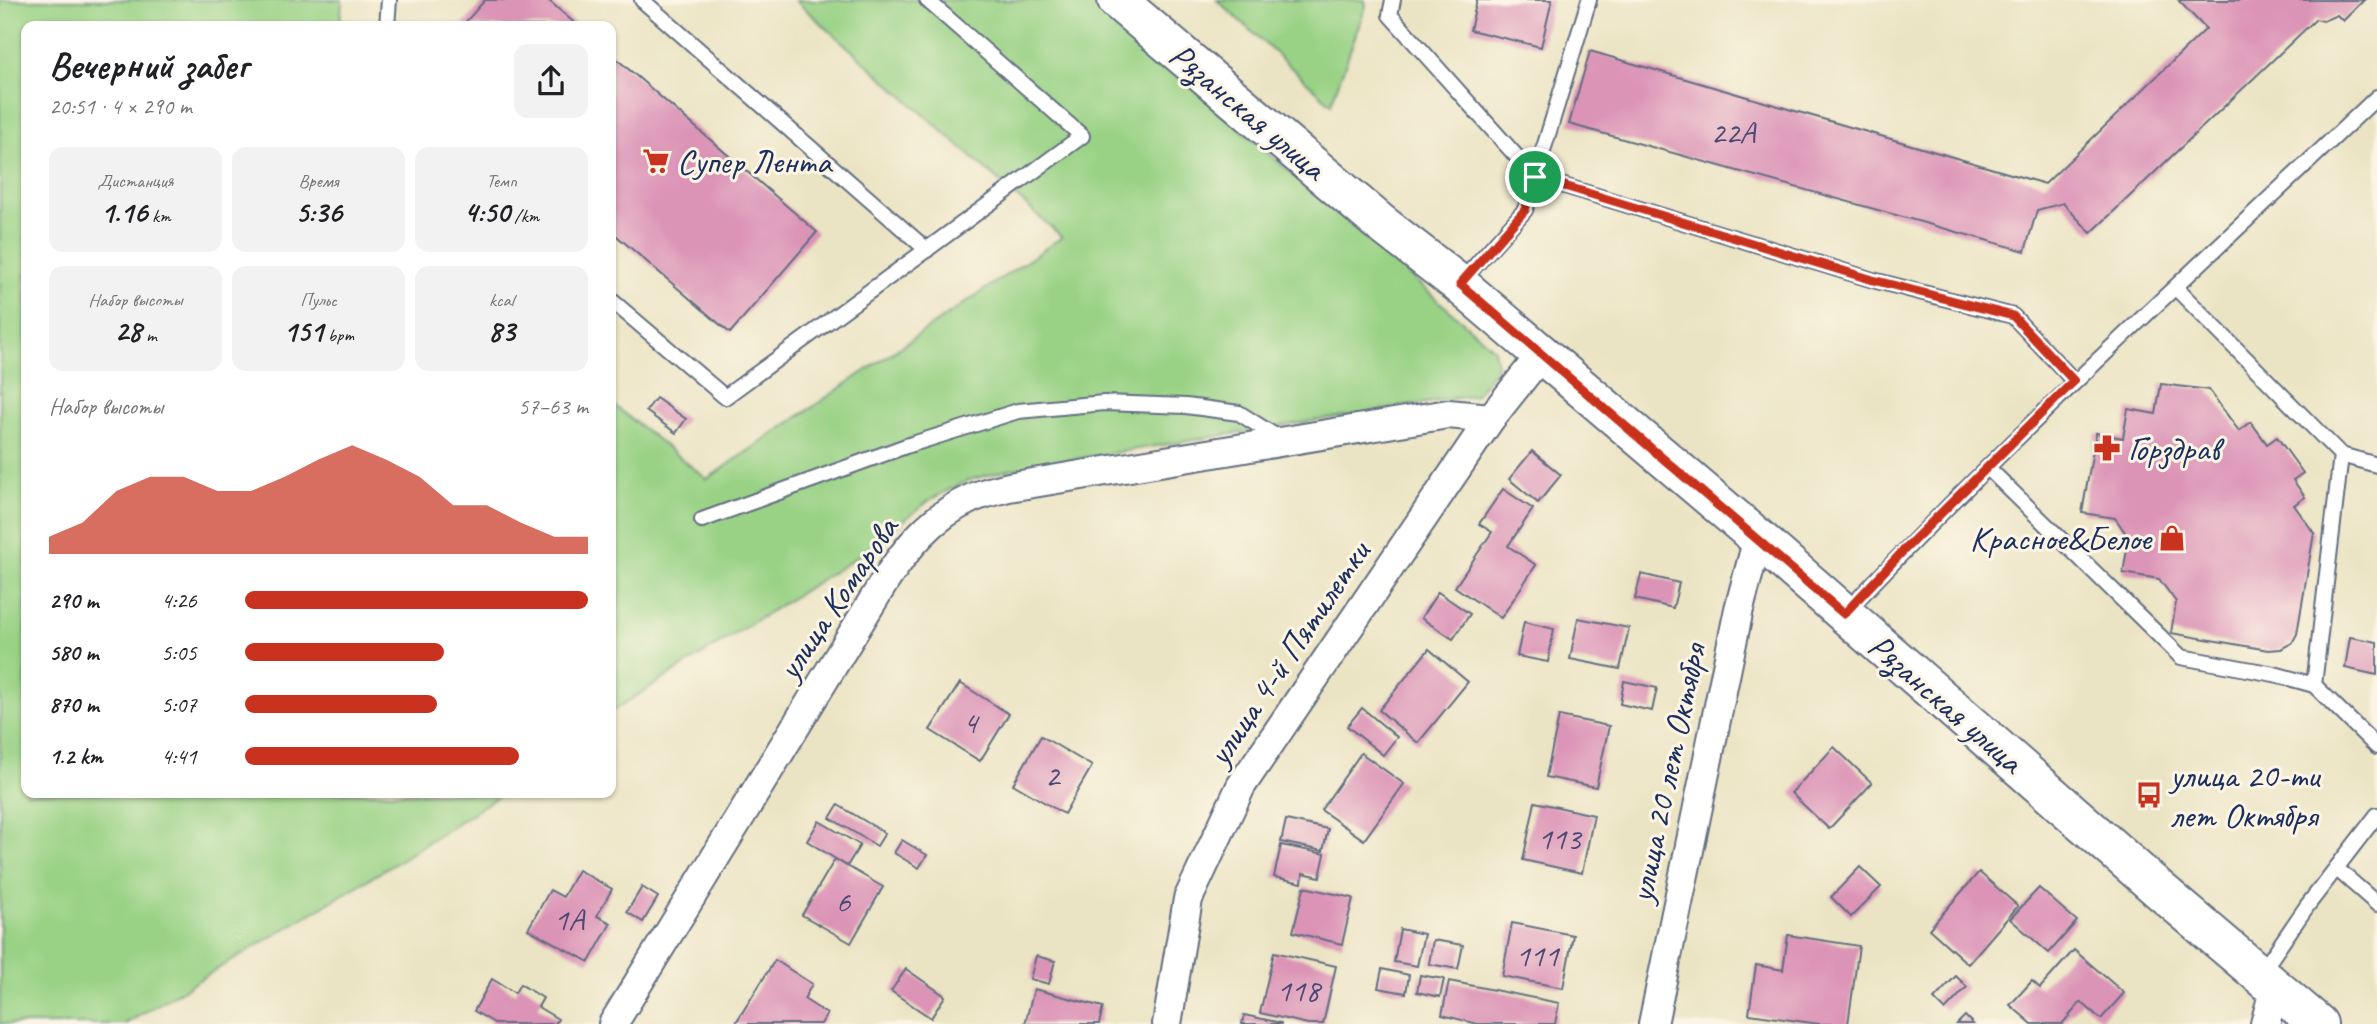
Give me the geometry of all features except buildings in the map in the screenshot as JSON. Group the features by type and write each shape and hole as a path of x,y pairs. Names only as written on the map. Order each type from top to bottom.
{"main road":[{"name":"Рязанская улица","path":"1117,0 1379,222 1460,284 1758,538 2162,892 2318,1024"},
{"name":"Рязанская улица","path":"1131,0 1379,222"}],"street":[{"name":"улица 4-й Пятилетки","path":"1167,1024 1188,899 1241,786 1491,418 1541,355"},
{"name":"улица Комарова","path":"613,1024 883,584 918,535 946,513 973,498 1009,487 1448,414 1491,418"},
{"name":"улица 20 лет Октября","path":"1653,1024 1739,610 1758,538"},
{"path":"2264,1024 2267,980"}],"lane":[{"path":"387,21 389,0"},
{"path":"642,0 927,250"},
{"path":"616,304 725,397 1082,136 927,0"},
{"path":"1393,0 1390,15 1535,177 1873,280 2013,316 2074,381"},
{"path":"1460,284 1525,210 1589,0"},
{"path":"1844,614 1905,549 2074,381 2377,97"},
{"path":"2176,288 2341,456 2377,465"},
{"path":"702,520 906,446 1018,411 1104,403 1186,406 1239,413 1285,441"},
{"path":"2314,685 2341,456"},
{"path":"1988,468 2181,657 2274,674 2314,685 2377,747"},
{"path":"2267,980 2307,906 2377,814"},
{"path":"2337,869 2377,904"}],"green space":[{"path":"0,0 342,0 340,21 21,21 21,798 495,798 396,863 125,1024 0,1024"},
{"path":"795,0 1092,0 1494,349 1497,366 1476,395 1012,469 969,480 931,499 857,557 616,709 616,407 707,479 1062,237"},
{"path":"1217,0 1365,0 1366,6 1331,104"}],"place":[{"name":"Супер Лента","path":"656,161"},
{"name":"Горздрав","path":"2107,448"},
{"name":"Красное&Белое","path":"2172,538"},
{"name":"улица 20-ти лет Октября","path":"2149,795"}],"route":[{"path":"1535,177 1873,280 2013,316 2074,381 1905,549 1844,614 1460,284 1525,210 1535,177"}]}
